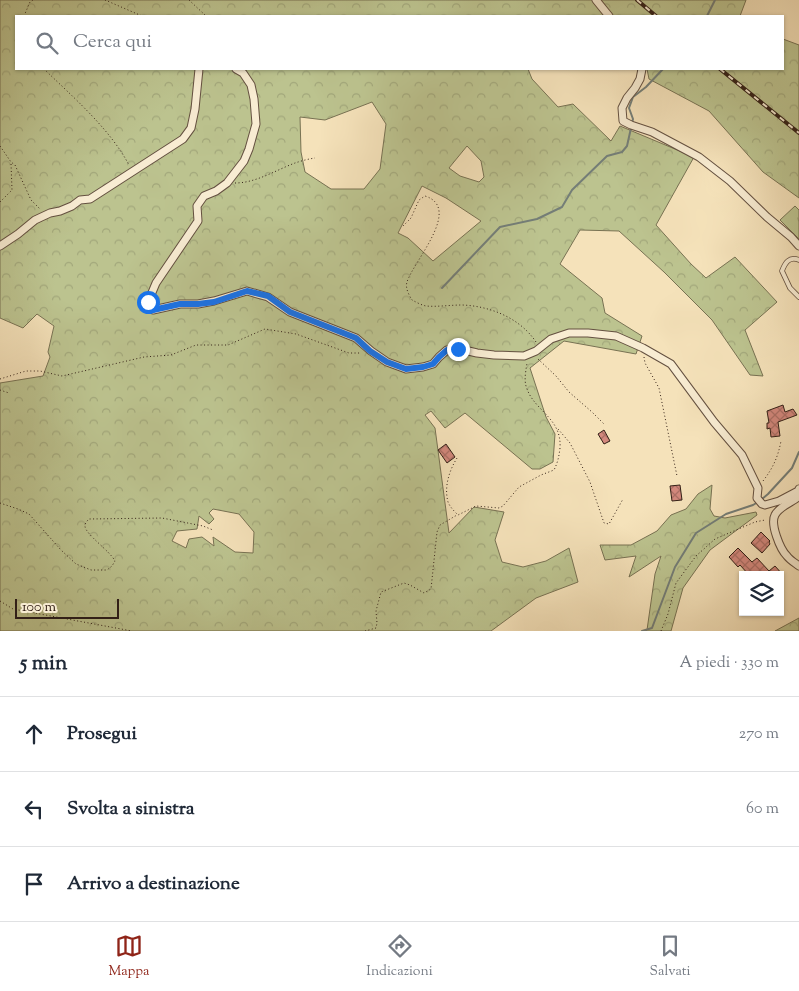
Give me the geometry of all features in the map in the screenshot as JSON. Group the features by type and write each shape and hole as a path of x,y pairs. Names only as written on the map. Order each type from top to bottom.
{"street":[{"path":"596,0 608,15"},
{"path":"0,246 35,220 72,206 80,200 90,199 183,139 191,128 199,70"},
{"path":"238,70 243,73 251,85 256,124 249,149 244,161 227,183 216,191 204,196 197,206 198,221 156,283 148,302 153,310 180,304 214,302 247,291 268,296 290,312 356,338 387,362 406,369 433,364 447,350 460,349 504,356 524,356 551,339 569,333 616,336 643,348 671,364 714,422 742,455 758,488 759,501 765,505 779,501 798,490"},
{"path":"642,70 640,79 622,108 624,120 631,126 652,132 699,157 730,181 799,246"},
{"path":"798,490 797,498 776,514 774,525 780,547 799,566"}],"lane":[{"path":"799,260 796,258 790,259 785,263 782,272 790,288 799,297"}],"path":[{"path":"24,15 30,2 33,0"},
{"path":"105,0 140,15"},
{"path":"190,0 205,15"},
{"path":"45,70 89,113 122,151 132,172"},
{"path":"0,146 15,165 31,200 46,215"},
{"path":"227,183 250,181 297,162 314,158"},
{"path":"0,202 12,190 11,162"},
{"path":"403,226 411,218 419,200 425,196 436,202 440,212 434,233 407,283 407,290 412,300 424,305 461,305 487,308 507,316 524,328 534,339 536,357 556,376 569,392 604,424"},
{"path":"0,379 26,371 40,370 62,376 144,357 171,355 196,345 228,345 265,329 296,334 349,353 372,352"},
{"path":"643,348 645,363 658,388 677,476"},
{"path":"536,350 528,359 525,383 529,394 570,443 590,482 604,523 609,524 623,499"},
{"path":"0,390 9,393"},
{"path":"365,631 376,628 376,611 381,592 404,583 424,593 431,589 437,532 440,525 476,506 499,508 504,506 519,487 540,475 554,470 558,461 560,439 557,428"},
{"path":"758,488 772,468 778,455 780,441"},
{"path":"457,458 452,466 447,483 448,502 458,515"},
{"path":"0,503 30,514 67,556 76,564 91,570 107,570 115,561 85,528 89,519 162,518 204,526 213,530"},
{"path":"661,631 668,614 676,583 696,556 715,539 755,522 774,518"},
{"path":"0,601 13,609 132,631"}],"green space":[{"path":"0,0 746,0 740,15 15,15 15,70 528,70 532,79 558,107 573,104 611,141 620,126 694,157 656,225 706,278 735,257 777,302 745,330 763,376 750,375 712,320 619,231 580,230 560,264 602,298 605,313 642,336 636,354 564,341 530,368 546,417 555,434 553,462 540,469 532,469 465,413 445,428 431,411 425,415 435,428 449,533 474,507 504,512 495,540 502,562 523,567 546,561 569,548 578,582 536,598 491,631 0,631 0,383 43,376 50,357 48,352 54,326 37,314 23,328 0,318","holes":["372,102 386,124 380,169 364,189 331,189 305,172 301,152 300,117 325,120","467,146 481,161 484,177 479,182 460,176 449,168","422,186 446,198 481,221 433,261 408,238 398,233","213,509 239,514 254,532 253,553 235,552 213,537 214,546 202,537 189,539 186,548 172,541 177,531 197,529 199,516 209,524 214,519 209,513"]},
{"path":"784,39 799,45 799,198 763,172 709,111 649,79 647,70 784,70"},
{"path":"795,206 799,210 799,239 780,220"},
{"path":"712,485 710,509 714,516 725,518 756,512 757,515 710,550 683,588 671,631 645,631 647,630 655,574 661,556 629,577 636,556 605,560 600,545 631,545 657,531 671,515 686,509 698,494"},
{"path":"799,618 799,631 775,631"}],"building":[{"path":"783,405 785,412 793,409 797,415 778,422 780,436 771,437 770,428 767,429 767,423 769,423 767,411"},
{"path":"604,430 610,441 604,444 598,434"},
{"path":"446,444 455,457 447,463 438,450"},
{"path":"680,485 682,500 672,501 670,486"},
{"path":"761,532 770,541 770,544 762,553 751,543"},
{"path":"738,548 752,562 757,558 769,571 745,571 740,565 738,567 729,557"},
{"path":"775,566 779,571 769,571"}],"waterway":[{"path":"708,15 715,0"},
{"path":"632,123 633,119 629,108 633,97 646,87 662,70"},
{"path":"442,288 500,227 537,219 562,207 572,190 607,156 622,152 627,146 631,128"},
{"path":"762,499 792,468 799,452"},
{"path":"642,631 652,628 675,567 696,533 726,514 758,502"}],"railway":[{"path":"637,0 655,15"},
{"path":"721,70 799,133"}],"route":[{"path":"148,302 153,310 180,304 214,302 247,291 268,296 290,312 356,338 370,351 387,362 406,369 433,364 447,350 458,349"}]}
